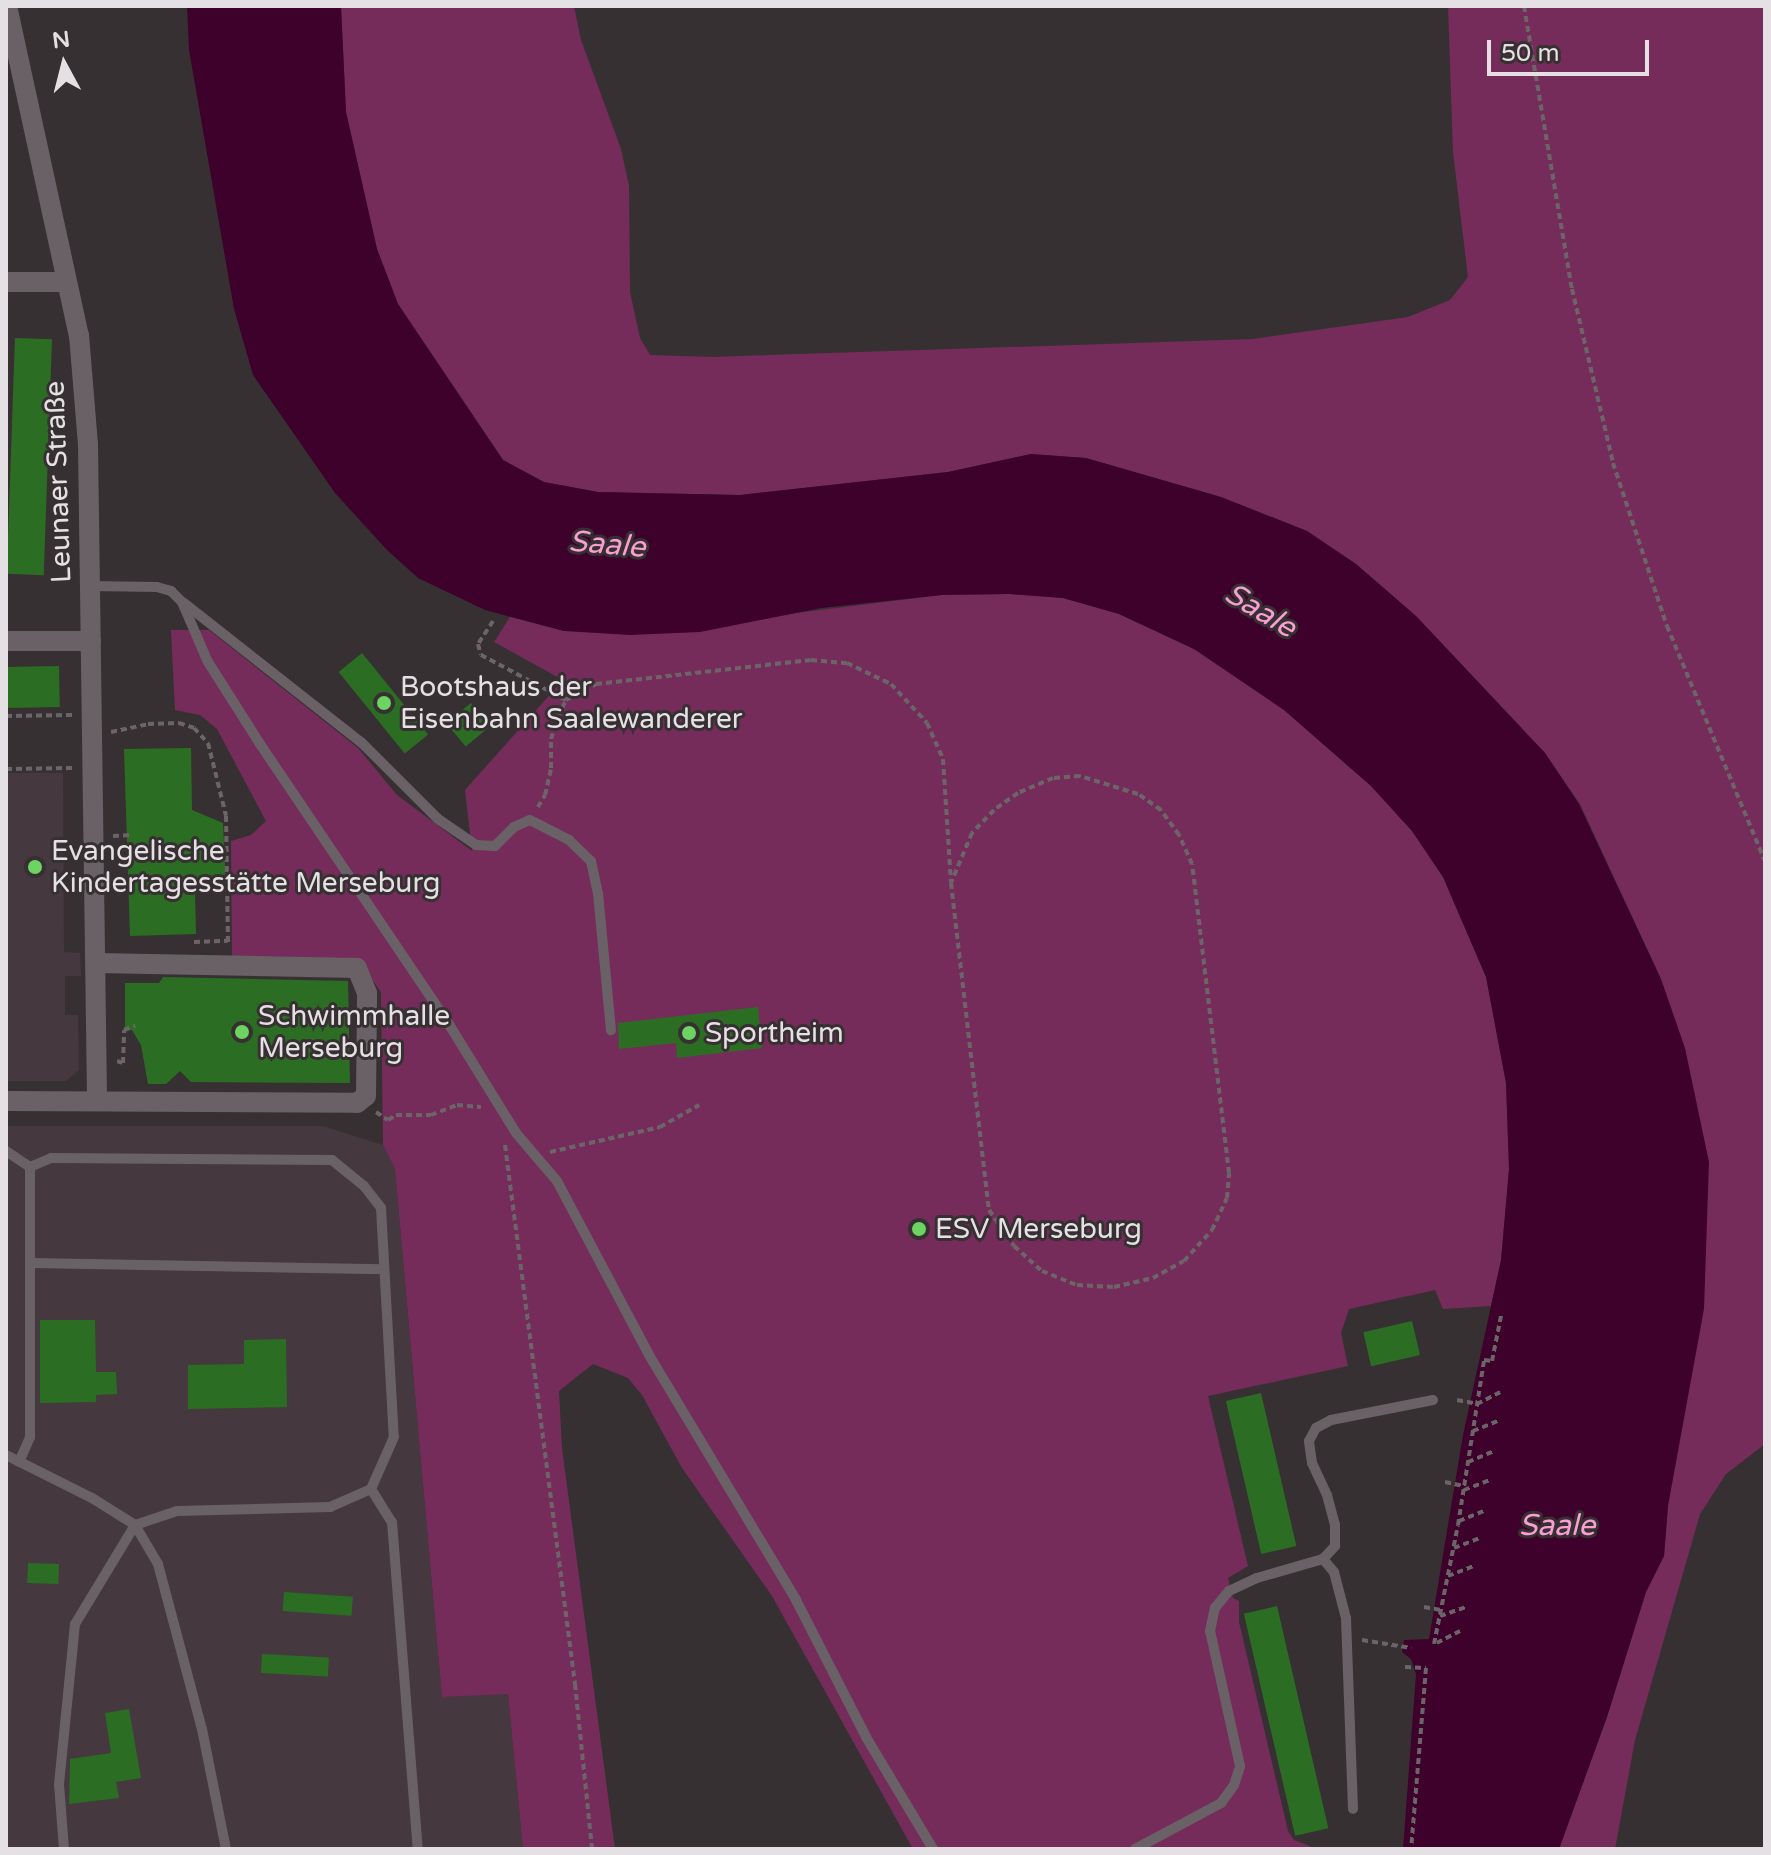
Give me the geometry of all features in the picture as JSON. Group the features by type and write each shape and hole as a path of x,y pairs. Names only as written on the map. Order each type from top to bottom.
{"street":[{"name":"Leunaer Straße","path":"7,6 79,335 88,445 97,1100"},
{"path":"6,282 66,282"},
{"path":"6,641 91,641"},
{"path":"6,1101 357,1103 369,1086 367,993 357,968 96,963"}],"lane":[{"path":"90,586 157,587 171,591 362,743 438,819 476,845 495,846 514,827 530,820 569,840 591,861 598,893 611,1030"},
{"path":"182,602 208,662 503,1110 557,1181 649,1355 796,1600 866,1737 933,1849"},
{"path":"6,1151 30,1167"},
{"path":"30,1167 51,1158 332,1160 364,1186 381,1208 394,1437 371,1489 330,1507 177,1511 135,1525 75,1624 59,1784 64,1849"},
{"path":"19,1462 30,1437 30,1167"},
{"path":"31,1263 384,1269"},
{"path":"1135,1849 1221,1803 1237,1775 1240,1766 1237,1747 1210,1631 1215,1608 1229,1591 1257,1578 1323,1559 1335,1546 1335,1525 1327,1495 1312,1463 1309,1441 1316,1428 1331,1420 1433,1400"},
{"path":"6,1455 92,1498 135,1525 158,1564 202,1729 226,1849"},
{"path":"371,1489 392,1522 418,1849"},
{"path":"1323,1559 1334,1572 1347,1638 1353,1809"}],"path":[{"path":"1524,6 1572,289 1613,463 1667,626 1765,862"},
{"path":"493,621 478,644 481,655 566,700"},
{"path":"530,820 545,795 551,768 551,739 566,700 596,684 811,660 847,663 891,684 927,723 943,759 951,883 989,1210 1014,1246 1042,1271 1077,1285 1114,1287 1153,1278 1184,1261 1212,1230 1227,1198 1229,1173 1192,864 1179,835 1161,810 1138,794 1080,776 1053,778 1018,793 994,810 972,833 951,883"},
{"path":"6,716 79,715"},
{"path":"92,734 148,724 179,723 194,728 208,743 226,816 228,965"},
{"path":"6,769 80,768"},
{"path":"107,836 133,835"},
{"path":"107,849 134,848"},
{"path":"116,1037 120,1064 123,1063 124,1030 135,1026 119,1026"},
{"path":"362,1099 388,1120 396,1115 431,1115 457,1105 503,1110 535,1394 575,1684 592,1849"},
{"path":"536,1155 660,1127 699,1105"},
{"path":"1460,1631 1434,1644 1459,1521 1484,1360 1492,1361 1501,1316"},
{"path":"1457,1400 1477,1404 1503,1391"},
{"path":"1473,1431 1498,1421"},
{"path":"1468,1462 1494,1451"},
{"path":"1445,1482 1464,1488 1490,1480"},
{"path":"1459,1521 1484,1511"},
{"path":"1454,1548 1480,1538"},
{"path":"1448,1576 1474,1566"},
{"path":"1424,1607 1440,1613 1466,1607"},
{"path":"1347,1638 1411,1648"},
{"path":"1405,1667 1426,1668 1411,1849"}],"shaded area":[{"path":"341,6 574,6 581,40 621,149 629,186 630,292 640,338 650,355 713,357 1253,339 1408,317 1450,300 1468,277 1453,152 1448,6 1765,6 1765,1444 1726,1474 1700,1514 1635,1740 1615,1849 1559,1849 1607,1717 1646,1592 1664,1556 1668,1507 1661,979 1580,804 1545,753 1416,616 1356,564 1307,531 1221,497 1086,458 1031,454 948,472 740,495 598,492 544,482 503,460 398,304 377,249 346,112"},
{"path":"1010,594 1063,598 1119,614 1194,649 1284,710 1371,786 1412,831 1443,877 1486,977 1506,1083 1509,1169 1501,1260 1491,1306 1443,1309 1435,1290 1349,1309 1341,1333 1348,1366 1208,1396 1248,1566 1228,1578 1233,1598 1239,1601 1239,1622 1288,1831 1294,1840 1317,1849 913,1849 772,1596 682,1468 642,1395 628,1378 593,1364 559,1391 562,1448 615,1849 523,1849 508,1694 442,1697 395,1169 383,1145 381,992 361,964 232,957 231,841 251,835 266,821 217,729 200,715 175,710 171,630 209,630 358,748 397,795 472,851 465,790 563,680 494,642 510,617 564,631 772,616 942,595"},
{"name":"Evangelische Kindertagesstätte Merseburg","path":"6,773 63,773 64,952 80,953 81,976 65,976 65,1015 78,1015 79,1070 66,1081 6,1081"},
{"path":"6,1126 323,1126 383,1145 395,1169 442,1697 508,1693 523,1849 6,1849"}],"water":[{"name":"Saale","path":"187,6 341,6 346,112 377,249 398,304 503,460 544,482 598,492 740,495 948,472 1031,454 1086,458 1221,497 1307,531 1356,564 1416,616 1545,753 1579,804 1661,979 1685,1048 1709,1162 1704,1309 1668,1506 1664,1556 1646,1592 1607,1717 1559,1849 1403,1849 1416,1674 1411,1659 1402,1652 1404,1640 1429,1639 1463,1435 1501,1260 1509,1169 1506,1083 1486,977 1443,877 1412,831 1371,786 1284,710 1194,649 1119,614 1063,598 1009,594 942,595 821,608 700,632 630,635 564,631 485,610 418,578 387,550 335,493 253,375 234,309 189,50"}],"building":[{"path":"15,338 52,339 44,575 7,574"},
{"name":"Bootshaus der Eisenbahn Saalewanderer","path":"362,653 428,735 405,753 339,672"},
{"path":"59,666 60,707 7,708 6,667"},
{"path":"471,703 490,726 466,747 446,724"},
{"path":"191,748 192,810 223,823 226,890 195,892 196,934 130,936 124,749"},
{"name":"Schwimmhalle Merseburg","path":"163,977 348,981 350,1083 191,1082 180,1071 166,1084 148,1084 141,1045 132,1030 125,1030 125,983 159,983"},
{"name":"Sportheim","path":"758,1007 762,1048 677,1058 676,1043 619,1049 618,1023"},
{"path":"40,1320 95,1320 96,1372 116,1372 117,1394 96,1395 96,1402 40,1403"},
{"path":"1412,1321 1420,1355 1371,1366 1363,1332"},
{"path":"286,1339 287,1407 188,1409 188,1365 244,1364 244,1340"},
{"path":"1261,1393 1296,1546 1261,1554 1226,1401"},
{"path":"28,1563 59,1564 58,1584 27,1583"},
{"path":"284,1592 353,1597 352,1616 283,1611"},
{"path":"1277,1606 1328,1828 1295,1836 1244,1614"},
{"path":"262,1654 329,1658 328,1676 261,1673"},
{"path":"129,1709 141,1778 116,1782 119,1798 69,1804 70,1759 111,1753 105,1713"}],"place":[{"name":"Bootshaus der Eisenbahn Saalewanderer","path":"384,703"},
{"name":"Evangelische Kindertagesstätte Merseburg","path":"35,867"},
{"name":"Schwimmhalle Merseburg","path":"242,1032"},
{"name":"Sportheim","path":"689,1033"},
{"name":"ESV Merseburg","path":"919,1229"}]}
